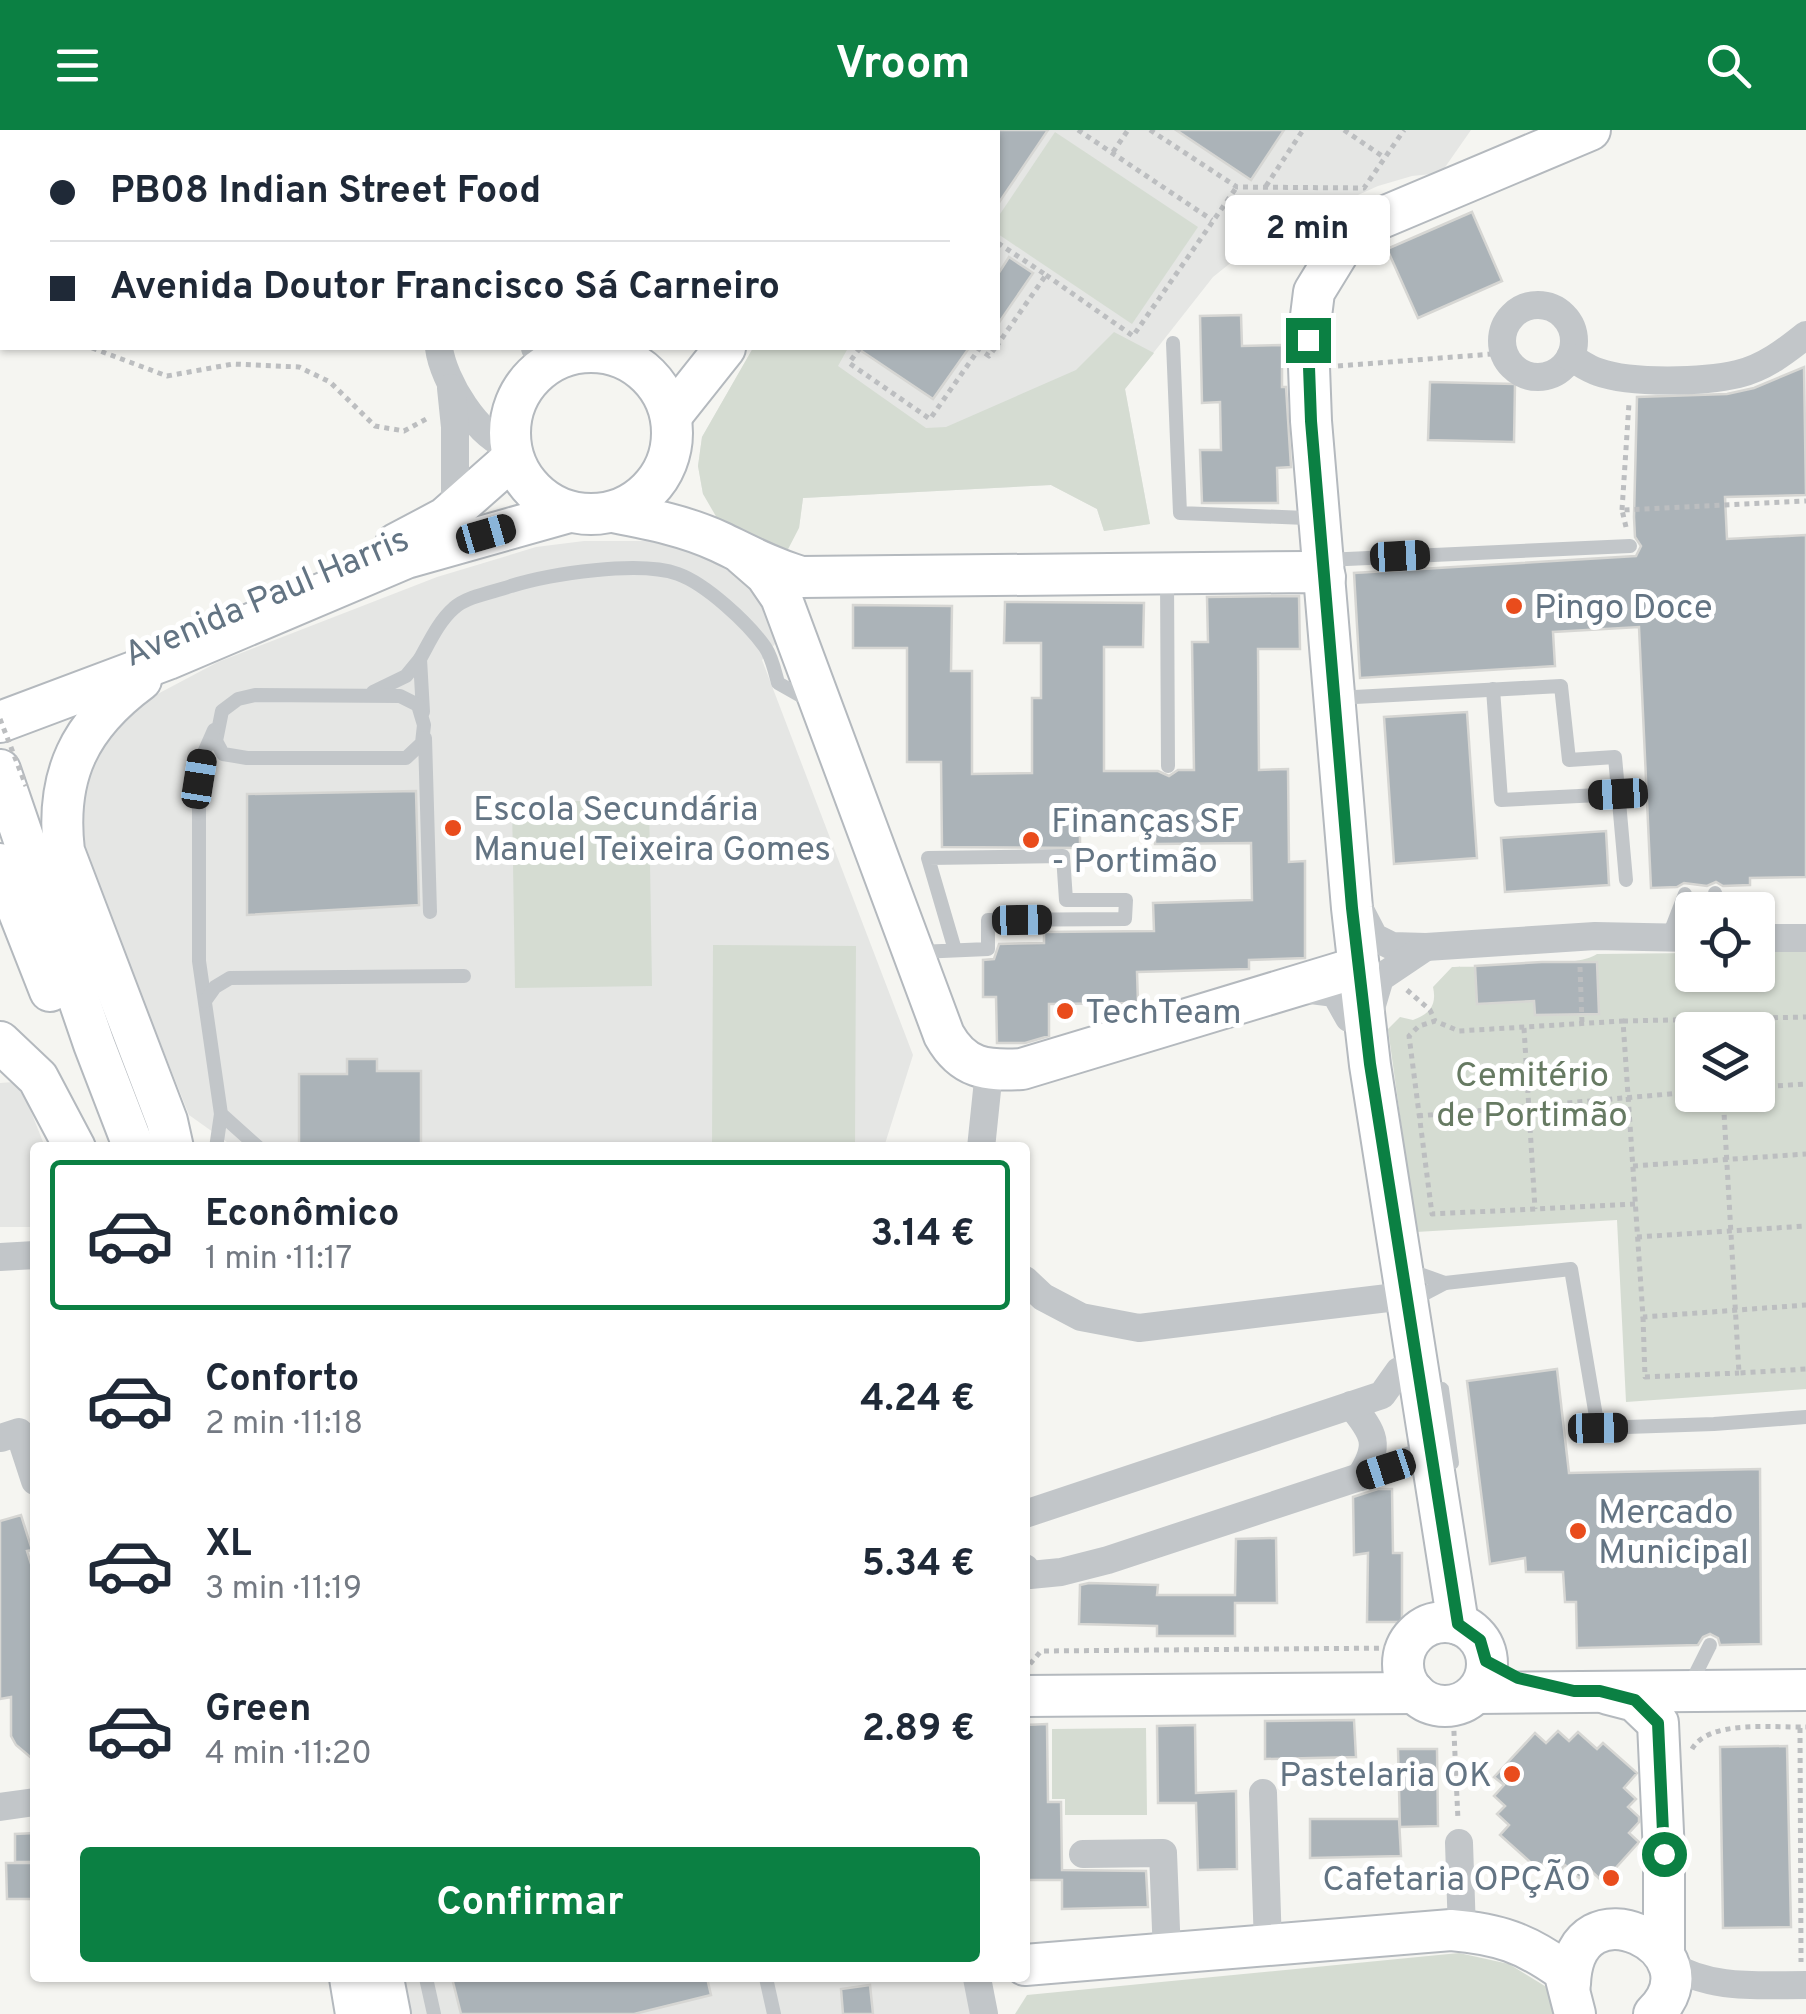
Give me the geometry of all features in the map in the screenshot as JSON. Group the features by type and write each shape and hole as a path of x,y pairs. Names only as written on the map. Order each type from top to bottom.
{"street":[{"path":"1444,1625 1449,1491 1399,1305 1350,970 1319,570 1308,340 1314,292 1341,248 1374,221 1590,130"},
{"path":"1536,305 1558,311 1574,336 1570,357 1554,373 1540,377 1518,371 1505,354 1502,339 1510,318 1536,305"},
{"path":"1570,357 1599,372 1630,378 1740,374 1776,358 1806,336"},
{"path":"439,350 451,386 489,434 512,452 532,490 549,503 569,512 613,512 661,521 800,577 1319,570"},
{"path":"671,416 722,350"},
{"path":"512,452 512,416 517,398 540,370 545,354 654,358 671,416 667,464 651,489 613,512"},
{"path":"451,386 456,427 456,508"},
{"path":"1311,421 1306,518 1319,570 1335,698 1350,885 1350,970"},
{"name":"Avenida Paul Harris","path":"0,702 357,564 444,518 512,452"},
{"path":"667,464 689,506 730,548 766,576 780,596 944,1035 954,1052 989,1071 1022,1069 1426,948"},
{"name":"Avenida Paul Harris","path":"168,660 406,558 569,512"},
{"path":"796,640 795,601 803,588 828,578"},
{"path":"0,720 168,660"},
{"path":"168,660 113,700 91,725 64,787 60,815 64,851 173,1142"},
{"path":"11,782 94,1044 132,1142"},
{"path":"1,882 110,1142"},
{"path":"1350,885 1374,937 1392,946 1426,948 1595,936 1675,938"},
{"path":"1775,938 1806,938"},
{"path":"1357,1023 1380,978 1426,948"},
{"path":"1287,988 1335,993 1357,1023 1400,1251 1399,1371 1411,1460 1444,1625"},
{"path":"0,1042 38,1078 72,1142"},
{"path":"982,1142 989,1071"},
{"path":"0,1258 30,1255"},
{"path":"1030,1285 1043,1297 1081,1317 1138,1328 1399,1305"},
{"path":"1030,1512 1382,1395 1399,1371"},
{"path":"1351,1405 1370,1430 1374,1444 1372,1460 1360,1478"},
{"path":"1,1438 18,1432 30,1466"},
{"path":"1030,1575 1108,1560 1411,1460"},
{"path":"1472,1686 1480,1640 1444,1625 1410,1642 1405,1670 1426,1702 1472,1686 1693,1690 1804,1714"},
{"path":"1030,1689 1319,1694 1405,1670"},
{"path":"1657,2012 1667,1995 1670,1979 1666,1958 1658,1723 1671,1701 1693,1690"},
{"path":"1587,1691 1635,1700 1658,1723"},
{"path":"1262,1793 1268,1946"},
{"path":"0,1806 30,1803"},
{"path":"1459,1843 1462,1931"},
{"path":"1083,1854 1163,1853 1167,1955"},
{"path":"1575,2001 1570,1967 1577,1952 1588,1938 1604,1930 1621,1928 1653,1940 1666,1958 1690,1977 1723,1984 1804,1985"},
{"path":"1030,1965 1462,1931 1514,1940 1564,1971 1575,2001"},
{"path":"351,1982 356,2014"},
{"path":"384,1982 390,2014"},
{"path":"978,1982 984,2014"},
{"path":"1657,2012 1692,1992 1723,1984"}],"lane":[{"path":"1173,343 1180,514 1306,518"},
{"path":"1319,570 1630,546"},
{"path":"356,696 382,690 406,676 456,605 532,580 581,571 636,570 676,573 726,607 766,649 778,683 822,708"},
{"path":"1167,574 1168,766"},
{"path":"420,658 430,912"},
{"path":"1335,698 1561,686 1568,760 1615,758 1626,880"},
{"path":"1493,689 1501,800 1618,794"},
{"path":"217,1142 221,1114 199,962 199,779 203,755 222,711 238,699 255,696 400,696 418,705 424,725 422,743 406,758 246,758 223,754 216,741 222,711"},
{"path":"913,952 988,949 988,920 1125,919 1126,900 1066,900 1063,856 928,858 956,950"},
{"path":"205,1002 214,987 230,978 464,976"},
{"path":"221,1114 252,1142"},
{"path":"1400,1251 1418,1273 1444,1283"},
{"path":"1399,1305 1444,1283 1570,1269 1598,1428 1806,1417"},
{"path":"1442,1389 1449,1491"},
{"path":"1693,1690 1710,1645"},
{"path":"427,1982 434,2014"},
{"path":"767,1982 774,2014"}],"path":[{"path":"1078,130 1213,221"},
{"path":"1112,153 1128,130"},
{"path":"1150,130 1237,187 1265,188 1364,188 1404,130"},
{"path":"1265,188 1303,130"},
{"path":"1344,130 1385,158"},
{"path":"1000,244 1133,336 1237,187"},
{"path":"1000,340 1046,276"},
{"path":"97,350 168,376 233,364 298,368 330,382 374,426 404,431 436,413"},
{"path":"859,350 849,363 930,419 977,350"},
{"path":"1309,368 1505,354"},
{"path":"1630,378 1622,510 1630,546"},
{"path":"1622,510 1806,501"},
{"path":"0,720 11,782"},
{"path":"1580,968 1582,1024"},
{"path":"1430,1010 1435,1021"},
{"path":"1775,1018 1806,1017"},
{"path":"1635,1204 1432,1214 1409,1036 1419,1026 1435,1021 1458,1031 1675,1020"},
{"path":"1623,1021 1645,1377 1806,1369"},
{"path":"1524,1027 1535,1209"},
{"path":"1775,1086 1806,1084"},
{"path":"1418,1116 1675,1093"},
{"path":"1725,1112 1739,1374"},
{"path":"1633,1166 1806,1154"},
{"path":"1637,1237 1806,1226"},
{"path":"1642,1317 1806,1304"},
{"path":"1030,1664 1041,1652 1405,1670"},
{"path":"1459,1843 1472,1686"},
{"path":"1690,1752 1696,1741 1716,1730 1804,1714 1804,1985"}],"shaded area":[{"path":"1000,130 1471,130 1441,173 1378,186 1320,212 1283,242 1263,237 1213,277 1125,389 1150,524 1104,531 1097,509 1051,485 803,498 799,528 703,494 698,466 702,437 752,350 1000,350"},
{"name":"Escola Secundária Manuel Teixeira Gomes","path":"584,541 675,541 741,570 783,634 762,660 913,1055 886,1142 227,1142 189,1115 81,844 78,812 86,777 102,743 133,707 218,662 437,577 536,547"},
{"path":"14,1082 28,1104 43,1142 30,1142 30,1227 0,1227 0,1083"},
{"path":"385,1982 978,1982 984,2014 390,2014"}],"green space":[{"path":"1055,132 1198,227 1132,324 1000,235 1000,214"},
{"path":"1114,332 1154,353 1125,389 1150,524 1104,531 1097,509 1051,485 803,498 799,528 784,557 721,525 703,494 698,466 702,437 752,350 847,350 838,366 926,428 946,427 1076,370"},
{"path":"649,800 652,986 515,988 512,802"},
{"path":"713,945 856,946 855,1142 712,1142"},
{"name":"Cemitério de Portimão","path":"1775,952 1806,952 1806,1389 1626,1402 1617,1220 1416,1232 1388,1029 1400,1017 1413,1020 1428,1012 1434,999 1433,987 1452,967 1550,964 1597,954 1675,953 1675,992 1775,992"},
{"path":"1146,1728 1147,1815 1065,1815 1065,1799 1052,1799 1052,1729"},
{"path":"1459,1953 1509,1964 1553,1991 1556,2014 1015,2014 1027,1995"}],"building":[{"path":"1000,130 1048,130 1000,201"},
{"path":"1176,130 1284,130 1251,180"},
{"path":"1472,212 1502,281 1418,318 1387,249"},
{"path":"1009,257 1033,273 1000,321 1000,271"},
{"path":"1241,315 1242,346 1282,345 1282,387 1286,387 1291,467 1277,468 1278,503 1202,503 1200,450 1221,450 1220,402 1202,403 1200,316"},
{"path":"860,350 968,350 933,399"},
{"path":"1804,367 1806,495 1725,497 1727,539 1806,535 1806,877 1750,878 1750,885 1723,886 1716,882 1707,886 1684,883 1651,888 1639,627 1553,632 1555,666 1360,678 1354,573 1636,556 1641,546 1635,537 1634,517 1637,397 1727,394 1754,388"},
{"path":"1430,382 1515,384 1514,442 1428,440"},
{"path":"1299,596 1300,649 1258,649 1259,770 1288,769 1289,862 1305,861 1305,958 1249,960 1249,969 1137,972 1138,1003 1049,1004 1049,1036 1025,1043 997,1043 996,997 983,997 983,960 994,959 999,944 1044,943 1044,932 1154,931 1153,903 1252,900 1251,843 1155,844 1155,824 1080,825 1080,848 942,847 941,762 907,762 907,648 853,648 853,605 952,606 951,671 972,671 972,774 1032,773 1032,698 1041,698 1041,643 1004,643 1005,602 1144,603 1143,647 1104,647 1104,771 1158,771 1169,776 1178,770 1194,770 1192,642 1208,642 1207,597"},
{"path":"1467,712 1477,858 1394,864 1384,717"},
{"path":"416,791 419,905 247,915 247,794"},
{"path":"1606,831 1609,885 1505,892 1501,838"},
{"path":"1597,962 1599,1014 1535,1015 1534,1001 1477,1004 1475,966"},
{"path":"347,1059 377,1059 377,1071 421,1071 421,1142 299,1142 299,1074 347,1074"},
{"path":"1557,1369 1569,1473 1760,1469 1761,1644 1720,1645 1718,1638 1710,1634 1698,1645 1577,1648 1576,1602 1565,1602 1563,1572 1526,1572 1525,1558 1490,1564 1467,1381"},
{"path":"1392,1489 1393,1553 1402,1553 1402,1622 1367,1622 1368,1553 1354,1555 1353,1497"},
{"path":"21,1515 30,1544 30,1757 11,1736 11,1697 0,1699 0,1521"},
{"path":"1276,1538 1277,1603 1235,1603 1235,1636 1157,1636 1157,1626 1079,1624 1080,1585 1089,1583 1158,1585 1157,1595 1235,1595 1236,1539"},
{"path":"1354,1720 1356,1757 1265,1759 1265,1721"},
{"path":"1047,1724 1048,1802 1061,1802 1062,1870 1146,1871 1148,1907 1062,1909 1062,1880 1030,1880 1030,1725"},
{"path":"1195,1725 1196,1793 1236,1791 1237,1869 1198,1870 1196,1803 1158,1803 1157,1726"},
{"path":"1558,1731 1569,1741 1578,1732 1597,1749 1603,1743 1637,1773 1624,1788 1636,1799 1628,1807 1639,1822 1629,1833 1639,1842 1603,1882 1588,1868 1579,1878 1565,1865 1560,1871 1548,1859 1538,1869 1500,1835 1509,1825 1497,1814 1505,1806 1494,1796 1504,1785 1494,1777 1535,1733 1546,1743"},
{"path":"1787,1746 1791,1927 1723,1928 1720,1747"},
{"path":"1398,1749 1437,1749 1438,1826 1400,1827"},
{"path":"1310,1819 1399,1819 1401,1856 1310,1858"},
{"path":"30,1833 30,1862 15,1862 15,1834"},
{"path":"6,1863 30,1863 30,1899 7,1899"},
{"path":"453,1982 708,1982 711,1995 634,2014 461,2014"},
{"path":"870,1985 873,2014 843,2014 841,1989"}],"place":[{"name":"Pingo Doce","path":"1514,606"},
{"name":"Escola Secundária Manuel Teixeira Gomes","path":"453,828"},
{"name":"Finanças SF - Portimão","path":"1031,840"},
{"name":"TechTeam","path":"1065,1011"},
{"name":"Mercado Municipal","path":"1578,1531"},
{"name":"Pastelaria OK","path":"1512,1774"},
{"name":"Cafetaria OPÇÃO","path":"1611,1878"}],"route":[{"path":"1308,340 1311,421 1352,908 1370,1064 1444,1556 1458,1624 1480,1640 1486,1661 1518,1678 1635,1700 1658,1723 1664,1854"}]}
